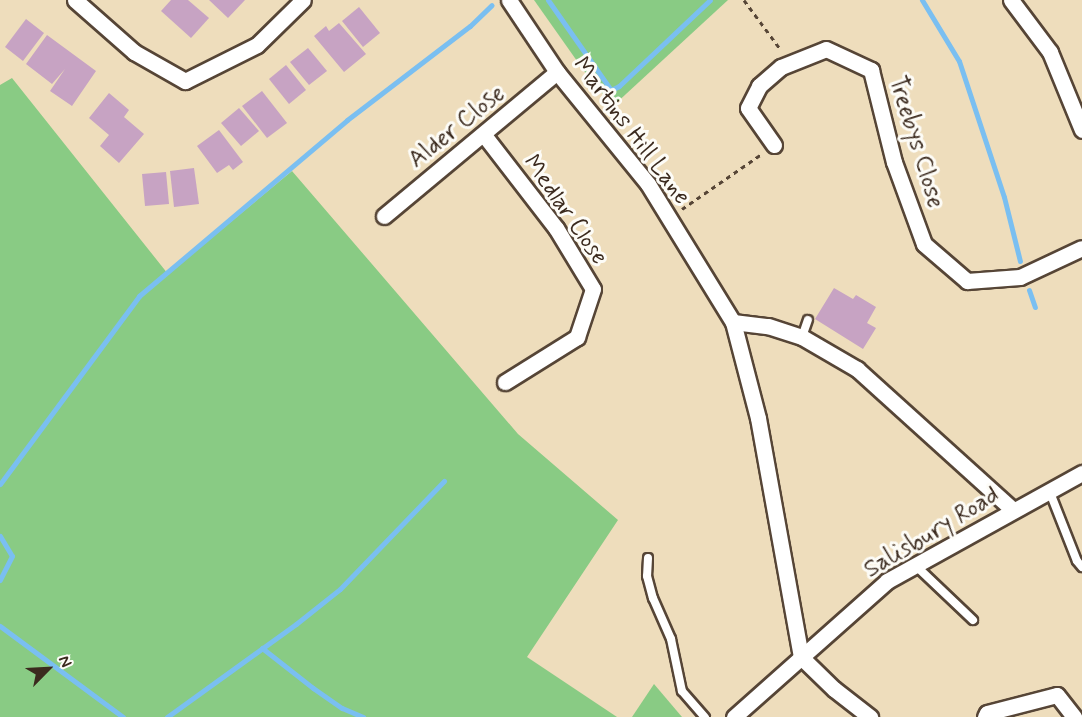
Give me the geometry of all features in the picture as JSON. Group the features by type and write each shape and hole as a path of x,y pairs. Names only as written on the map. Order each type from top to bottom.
{"street":[{"path":"75,0 134,52 185,81 257,45 303,0"},
{"name":"Martins Hill Lane","path":"508,0 557,72 648,184 733,322 758,417 801,657"},
{"path":"1011,0 1050,52 1082,130"},
{"name":"Treebys Close","path":"774,145 748,108 759,86 781,67 826,49 871,70 894,162 924,244 967,281 1020,278 1082,249"},
{"name":"Alder Close","path":"384,216 557,72"},
{"name":"Medlar Close","path":"484,135 556,228 593,289 577,337 505,382"},
{"path":"733,322 768,326 801,337 857,369 1013,510"},
{"name":"Salisbury Road","path":"734,717 887,581 1082,473"},
{"path":"801,657 834,689 870,717"},
{"path":"985,717 987,713 1057,695 1074,717"}],"lane":[{"path":"801,337 808,320"},
{"path":"1049,490 1082,567"},
{"path":"648,558 646,576 652,598 671,639 682,691 705,717"},
{"path":"915,565 973,620"}],"path":[{"path":"744,0 791,63"},
{"path":"669,218 774,145"}],"green space":[{"path":"534,0 728,0 613,106 589,78"},
{"path":"12,78 168,274 292,171 518,434 618,520 527,657 617,717 0,717 0,85"},
{"path":"654,684 682,717 632,717"}],"building":[{"path":"171,0 188,0 209,18 191,38 161,11"},
{"path":"209,0 245,0 228,18"},
{"path":"359,7 380,33 363,47 342,21"},
{"path":"26,19 44,33 23,61 5,47"},
{"path":"339,23 366,54 344,72 314,36 326,26 329,31"},
{"path":"47,35 96,71 72,106 50,91 65,69 52,84 26,64"},
{"path":"308,48 327,71 309,85 290,62"},
{"path":"286,65 306,90 289,104 269,79"},
{"path":"262,91 287,123 267,138 242,106"},
{"path":"109,93 129,110 124,117 144,134 119,163 100,146 109,135 89,118"},
{"path":"239,108 259,131 241,146 221,123"},
{"path":"219,130 243,162 233,170 229,165 217,173 197,146"},
{"path":"194,168 199,204 174,207 170,171"},
{"path":"166,172 169,204 145,206 142,174"},
{"path":"834,288 853,299 856,295 876,307 867,323 876,328 863,349 815,319"}],"waterway":[{"path":"548,0 611,90 619,86 710,0"},
{"path":"922,0 959,61 1004,197 1020,261"},
{"path":"0,484 139,296 347,120 470,26 492,5"},
{"path":"1029,290 1035,307"},
{"path":"167,717 296,624 340,589 444,481"},
{"path":"0,536 12,556 0,580"},
{"path":"0,626 123,717"},
{"path":"262,648 342,708 363,717"}]}
